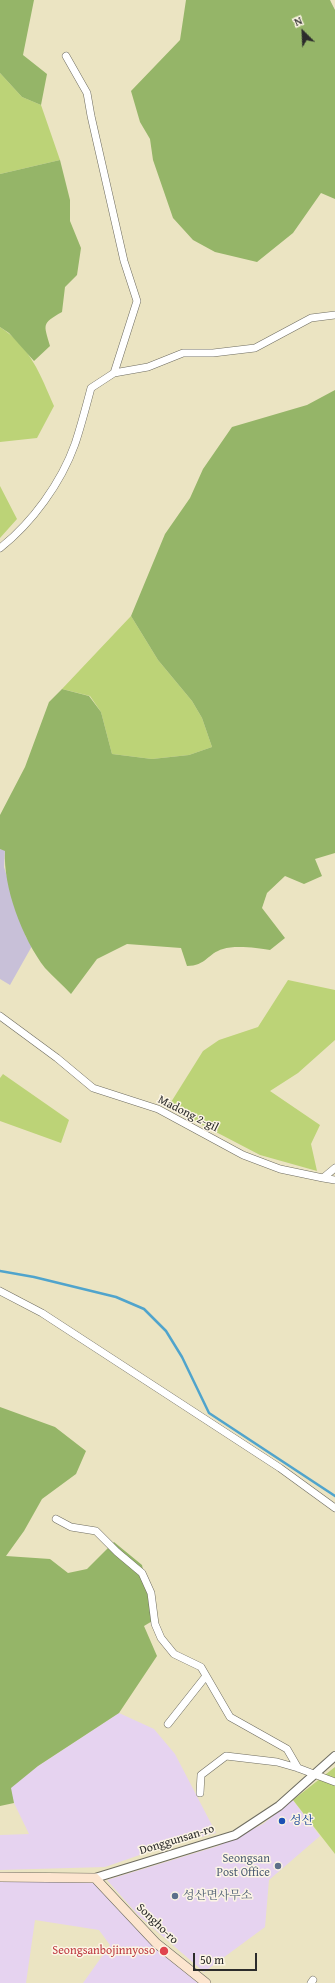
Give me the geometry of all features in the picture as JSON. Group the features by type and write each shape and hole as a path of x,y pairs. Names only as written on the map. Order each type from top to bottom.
{"main road":[{"name":"Donggunsan-ro","path":"0,1877 95,1878"},
{"name":"Songho-ro","path":"95,1878 156,1943 206,1983"}],"street":[{"path":"66,56 87,93 124,262 137,301 114,373"},
{"path":"0,548 16,535 62,474 74,445 91,388 114,373 148,367 184,353 213,353 255,348 311,318 335,315"},
{"name":"Madong 2-gil","path":"0,1016 57,1058 93,1088 158,1108 243,1155 280,1169 335,1180"},
{"path":"323,1178 335,1168"},
{"path":"0,1291 42,1313 280,1468 335,1508"},
{"path":"56,1519 71,1527 96,1531 117,1552 142,1573 150,1593 155,1624 162,1638 174,1654 201,1667 230,1717 287,1749 298,1768"},
{"path":"168,1724 206,1676"},
{"path":"200,1793 201,1775 226,1756 277,1762 335,1782"},
{"name":"Donggunsan-ro","path":"95,1878 235,1835 279,1806 312,1774 335,1756"}],"shaded area":[{"path":"0,849 5,850 4,867 26,937 32,946 10,985 0,979"},
{"path":"119,1713 154,1729 175,1754 216,1833 157,1849 105,1867 0,1870 0,1835 29,1834 14,1803 10,1788 38,1766"},
{"path":"293,1800 320,1836 269,1880 265,1927 204,1972 138,1915 107,1880 218,1846 263,1824"},
{"path":"0,1881 94,1881 172,1962 198,1983 83,1983 110,1945 99,1930 35,1920 26,1983 0,1983"}],"green space":[{"path":"0,0 34,0 23,55 47,74 41,105 22,97 0,73"},
{"path":"186,0 330,0 335,10 335,199 321,193 293,233 257,262 215,252 193,240 173,218 153,160 150,139 140,122 131,91 180,40"},
{"path":"0,73 22,97 41,105 60,160 0,174"},
{"path":"60,160 70,200 70,221 81,248 77,275 65,287 62,312 50,319 46,325 46,333 50,346 34,361 9,333 0,327 0,174"},
{"path":"0,327 11,335 27,353 39,372 54,406 37,438 0,442"},
{"path":"335,390 335,853 315,859 322,876 304,884 285,876 267,893 262,908 285,938 270,950 246,947 228,948 214,953 199,964 187,966 181,948 127,944 97,959 71,994 45,968 29,942 11,896 5,865 5,851 0,849 0,815 25,767 49,702 62,689 89,696 101,712 112,754 152,759 189,755 212,747 202,718 192,701 158,660 131,616 165,534 190,498 203,469 232,427 307,405"},
{"path":"0,486 17,519 0,538"},
{"path":"131,616 158,660 192,701 202,718 212,747 189,755 152,759 112,754 101,712 90,696 62,689"},
{"path":"288,980 335,990 335,1040 298,1073 270,1091 320,1125 311,1144 317,1171 260,1155 168,1107 203,1051 219,1040 258,1027"},
{"path":"3,1074 69,1120 61,1143 0,1121 0,1078"},
{"path":"0,1407 55,1427 86,1451 76,1474 42,1499 24,1531 6,1556 50,1559 68,1573 87,1569 114,1542 142,1565 154,1620 144,1626 157,1656 119,1713 38,1766 11,1788 14,1803 0,1806"},
{"path":"335,1767 335,1854 293,1800"}],"waterway":[{"path":"0,1271 34,1277 116,1297 144,1309 166,1331 182,1357 209,1413 335,1496"}],"place":[{"name":"성산","path":"282,1821"},
{"name":"Seongsan Post Office","path":"278,1866"},
{"name":"성산면사무소","path":"175,1896"},
{"name":"Seongsanbojinnyoso","path":"164,1951"}]}
